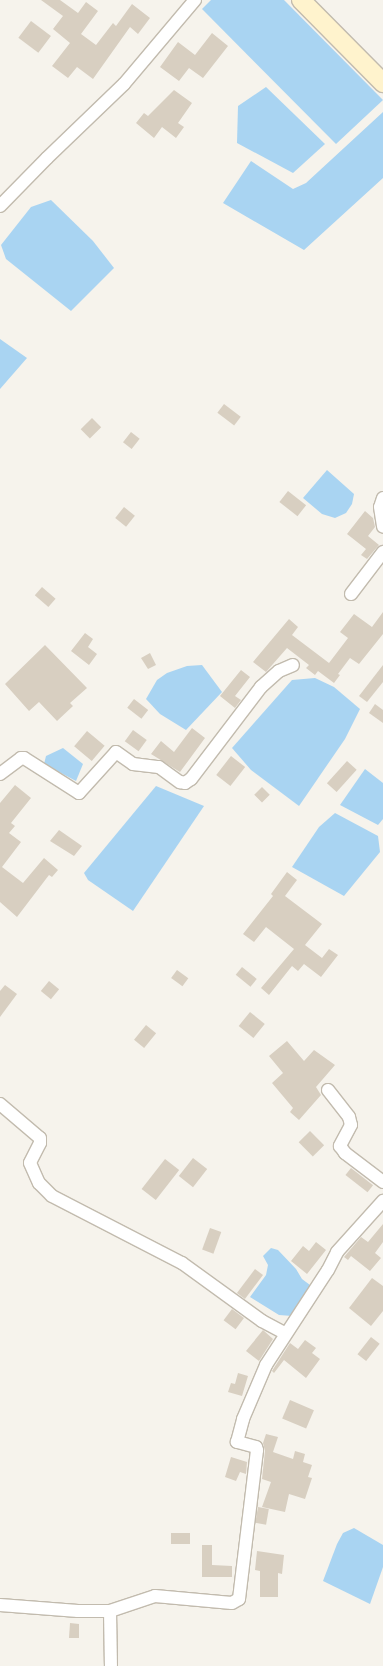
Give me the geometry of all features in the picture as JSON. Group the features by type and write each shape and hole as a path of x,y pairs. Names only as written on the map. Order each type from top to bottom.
{"main road":[{"path":"301,0 383,83"}],"street":[{"path":"0,206 124,84 194,0"},
{"path":"383,498 380,507 383,526"},
{"path":"351,594 383,552"},
{"path":"0,774 21,758 24,758 79,793 116,752 134,764 159,767 180,782 186,783 261,687 279,671 293,665"},
{"path":"328,1090 349,1117 351,1125 340,1146 345,1153 383,1182"},
{"path":"0,1104 40,1138 40,1143 30,1163 39,1183 52,1196 182,1263 262,1321 285,1333"},
{"path":"0,1605 78,1612 110,1611 155,1596 232,1603 238,1599 257,1450 256,1447 238,1444 242,1419 266,1364 328,1270 337,1252 383,1200"},
{"path":"110,1611 111,1666"}],"water":[{"path":"211,0 284,0 383,100 336,144 202,9"},
{"path":"266,87 325,144 293,173 237,143 238,106"},
{"path":"383,112 383,178 304,250 223,203 251,161 293,189 306,183"},
{"path":"51,200 93,241 114,268 71,311 6,259 1,245 31,207"},
{"path":"0,339 27,358 0,389"},
{"path":"327,470 354,494 352,504 346,513 335,518 322,514 303,498"},
{"path":"202,665 222,692 186,730 160,714 146,699 157,680 167,673 187,666"},
{"path":"315,678 334,687 360,709 345,739 299,806 251,770 232,748 292,680"},
{"path":"63,748 83,764 76,781 44,764 46,756"},
{"path":"365,769 383,783 383,819 378,825 340,805"},
{"path":"156,786 204,806 133,911 88,880 84,873"},
{"path":"335,813 378,836 380,852 344,896 292,867 319,827"},
{"path":"271,1248 278,1250 296,1269 302,1279 314,1288 292,1316 279,1315 250,1297 266,1275 268,1265 263,1256"},
{"path":"354,1528 383,1545 383,1567 370,1604 323,1581 343,1533"}],"building":[{"path":"41,0 60,0 78,13 86,2 98,11 81,34 96,45 113,23 116,26 132,4 150,18 138,34 130,27 93,79 77,67 68,78 52,66 70,43 53,29 63,16"},
{"path":"31,21 51,36 38,53 18,38"},
{"path":"212,33 228,46 203,78 189,68 179,81 160,67 178,42 195,55"},
{"path":"174,90 192,103 178,123 184,127 176,138 162,127 154,138 136,123 144,113 148,116"},
{"path":"224,404 241,417 234,425 217,413"},
{"path":"92,418 101,427 90,439 81,429"},
{"path":"131,432 140,439 132,449 123,442"},
{"path":"288,491 306,505 298,516 279,502"},
{"path":"124,507 135,516 126,527 115,518"},
{"path":"365,511 373,518 375,527 368,536 379,545 367,559 361,555 366,549 347,534"},
{"path":"42,587 56,599 48,607 35,595"},
{"path":"383,612 383,634 359,664 350,658 334,683 318,671 315,675 306,668 309,665 287,648 266,672 253,662 289,619 298,627 292,635 329,663 348,638 340,632 354,614 372,627"},
{"path":"85,633 93,639 88,647 97,654 89,665 71,651"},
{"path":"45,645 87,688 70,703 73,706 57,721 39,702 29,711 5,684"},
{"path":"150,653 156,665 148,669 141,658"},
{"path":"383,665 383,682 367,702 359,696"},
{"path":"241,670 250,677 235,696 241,700 235,708 220,696"},
{"path":"134,699 148,710 141,719 127,708"},
{"path":"375,704 383,710 383,723 369,713"},
{"path":"192,728 205,738 180,772 151,754 161,741 174,752"},
{"path":"133,730 147,740 139,751 125,741"},
{"path":"87,731 105,746 92,761 74,746"},
{"path":"231,756 245,767 230,786 216,775"},
{"path":"347,761 357,770 337,792 327,783"},
{"path":"15,785 31,798 11,823 15,826 9,833 21,842 2,867 23,883 44,858 58,870 52,877 49,875 17,917 0,902 0,803"},
{"path":"262,787 270,795 262,803 254,795"},
{"path":"59,830 82,846 74,856 50,841"},
{"path":"287,872 297,880 285,896 322,924 305,945 322,958 329,949 338,955 321,977 304,964 298,971 292,966 269,995 261,988 294,949 266,927 254,942 243,934 273,896 271,894"},
{"path":"242,967 257,979 250,987 236,975"},
{"path":"177,970 188,978 182,986 171,978"},
{"path":"49,981 59,989 51,999 41,991"},
{"path":"5,985 17,994 0,1017 0,991"},
{"path":"250,1012 265,1024 253,1038 239,1026"},
{"path":"146,1025 156,1033 144,1048 134,1040"},
{"path":"287,1041 304,1061 314,1050 335,1065 316,1087 321,1095 299,1120 290,1112 293,1108 272,1083 283,1073 269,1056"},
{"path":"310,1131 324,1145 313,1156 299,1142"},
{"path":"193,1158 207,1169 193,1187 179,1176"},
{"path":"165,1159 179,1170 156,1200 142,1189"},
{"path":"351,1168 373,1185 368,1192 345,1175"},
{"path":"383,1224 383,1242 375,1253 381,1258 370,1271 351,1256 348,1260 344,1257 361,1237 368,1242"},
{"path":"210,1228 221,1232 213,1254 202,1250"},
{"path":"316,1242 326,1250 307,1274 291,1261 303,1246 309,1251"},
{"path":"255,1269 263,1275 245,1299 237,1293"},
{"path":"372,1278 383,1286 383,1311 371,1326 349,1308"},
{"path":"232,1309 244,1318 236,1329 224,1320"},
{"path":"263,1330 273,1339 259,1361 246,1351"},
{"path":"371,1337 380,1344 366,1361 357,1354"},
{"path":"305,1340 316,1348 312,1353 320,1359 306,1378 284,1360 274,1373 272,1371 290,1343 298,1349"},
{"path":"238,1373 248,1376 242,1396 228,1392 231,1383 235,1384"},
{"path":"290,1400 314,1410 306,1429 282,1418"},
{"path":"266,1434 278,1437 273,1452 293,1459 295,1451 305,1454 303,1462 312,1465 308,1477 312,1478 305,1499 289,1494 285,1512 262,1507 271,1482 262,1479 265,1451 263,1443"},
{"path":"231,1457 247,1462 246,1474 240,1472 236,1481 225,1477"},
{"path":"258,1507 269,1509 266,1525 255,1523"},
{"path":"171,1533 190,1533 190,1544 171,1544"},
{"path":"202,1545 212,1545 212,1565 232,1566 232,1577 202,1577"},
{"path":"257,1551 284,1555 282,1574 278,1573 278,1597 260,1597 260,1571 255,1570"},
{"path":"70,1623 79,1624 79,1638 69,1638"}]}
